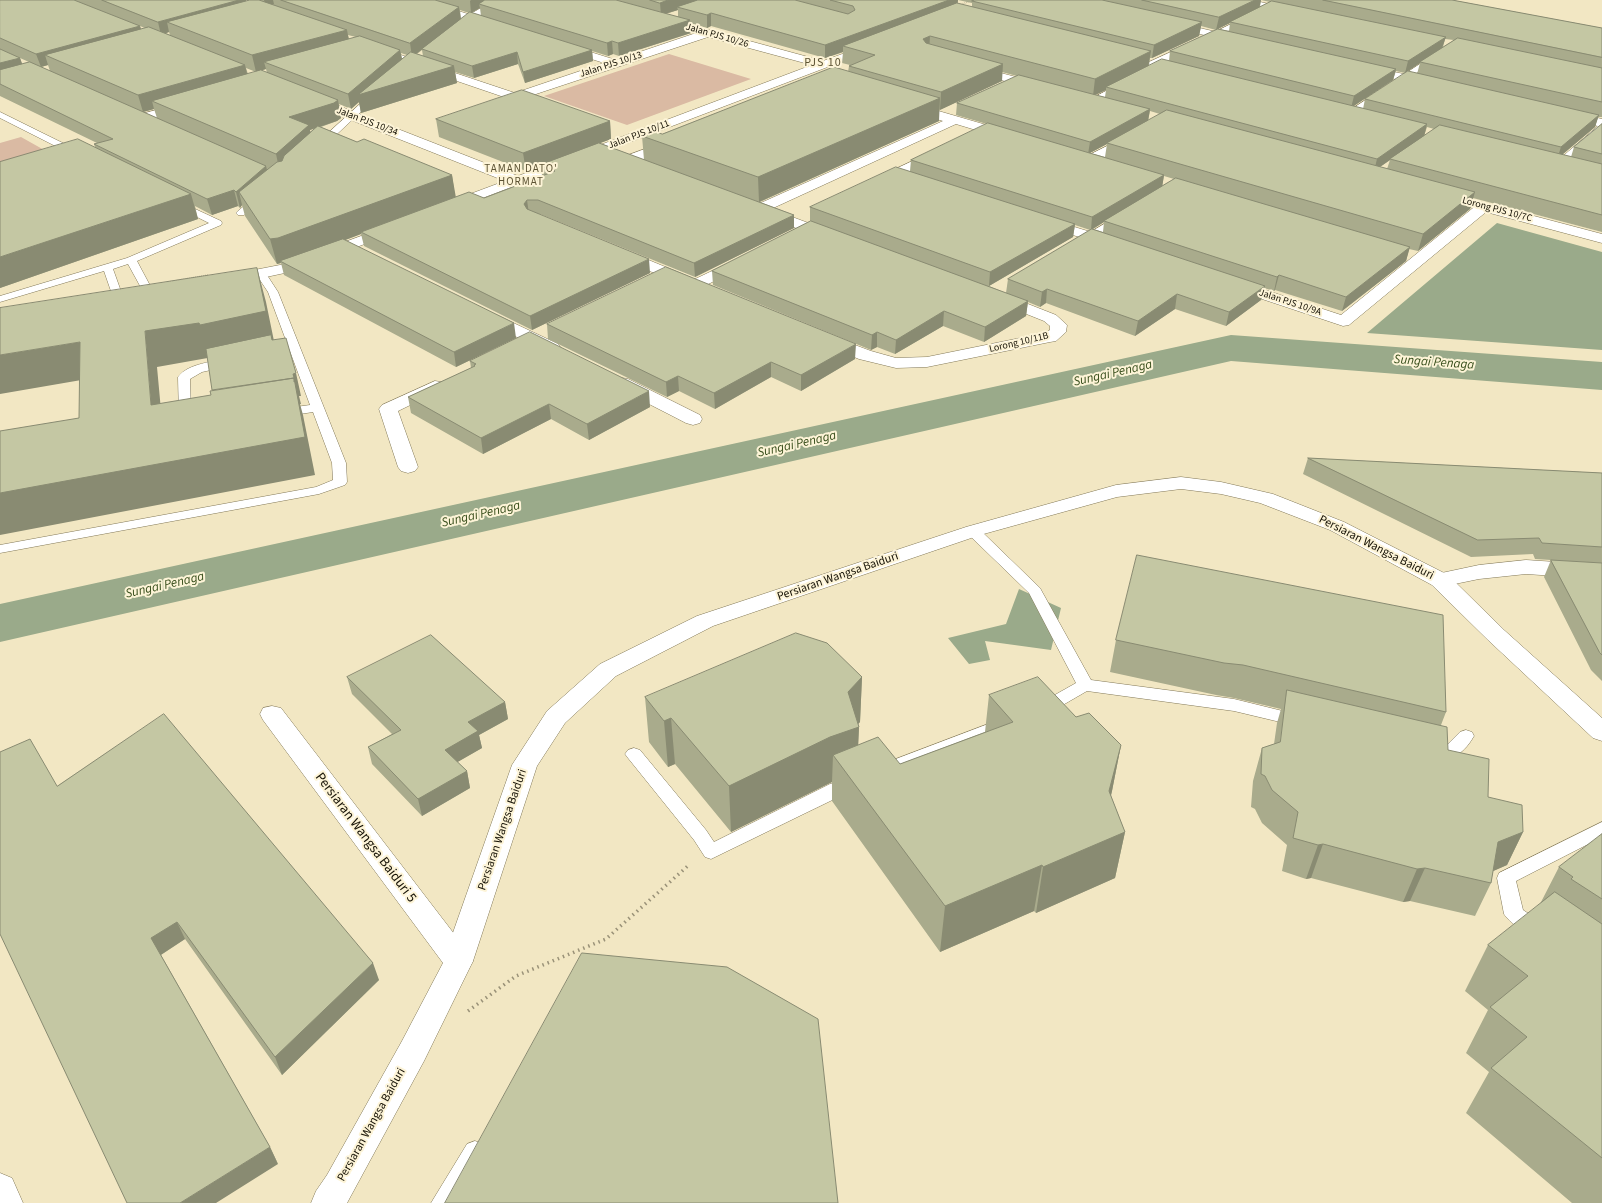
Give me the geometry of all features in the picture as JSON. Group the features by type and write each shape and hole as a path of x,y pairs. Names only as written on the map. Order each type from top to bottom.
{"street":[{"path":"412,0 501,28"},
{"path":"1237,0 1302,14"},
{"path":"1272,7 1287,0"},
{"path":"662,20 677,15"},
{"name":"Jalan PJS 10/26","path":"648,16 823,65"},
{"path":"1162,23 1253,43"},
{"name":"Jalan PJS 10/13","path":"514,97 708,33"},
{"path":"1138,60 1158,68 1215,34"},
{"name":"Jalan PJS 10/11","path":"442,209 882,43"},
{"path":"554,44 615,63"},
{"path":"364,46 410,65 550,109"},
{"path":"1351,66 1443,86"},
{"path":"965,67 1054,91"},
{"path":"799,74 819,80"},
{"path":"1003,87 1016,81"},
{"name":"Jalan PJS 10/34","path":"301,96 518,181"},
{"path":"1076,97 1112,107"},
{"path":"142,118 200,102"},
{"path":"900,104 941,116 955,115 987,130 1024,140"},
{"path":"128,112 156,124"},
{"path":"1346,112 1364,116"},
{"path":"1556,112 1602,123"},
{"path":"759,209 955,115"},
{"path":"966,140 987,130"},
{"path":"1090,160 1143,131"},
{"path":"614,132 631,138"},
{"path":"628,160 687,137"},
{"path":"868,187 952,146"},
{"path":"600,150 650,168"},
{"path":"1075,156 1111,166"},
{"path":"1554,164 1572,168"},
{"path":"896,174 918,181"},
{"name":"Lorong PJS 10/7C","path":"1432,193 1602,239"},
{"path":"744,203 840,239"},
{"path":"1405,253 1420,258 1483,207"},
{"path":"1031,217 1126,248"},
{"path":"216,282 289,268 406,223"},
{"path":"1069,247 1089,236"},
{"path":"347,246 368,256"},
{"path":"607,248 711,291"},
{"path":"696,285 753,257"},
{"name":"Jalan PJS 10/9A","path":"1224,281 1343,321 1420,258"},
{"path":"645,283 666,273"},
{"name":"Lorong 10/11B","path":"813,334 865,355 896,363 927,362 1050,337 1058,332 1059,325 1050,318 997,290"},
{"path":"110,299 156,292"},
{"path":"475,310 567,356"},
{"path":"512,348 554,328"},
{"path":"609,377 693,419"},
{"path":"408,467 388,409 450,379"},
{"name":"Persiaran Wangsa Baiduri","path":"328,1203 339,1186 413,1051 458,961 525,765 556,717 603,675 622,663 705,621 973,531 1116,490 1181,483 1221,488 1266,498 1337,526 1440,580 1496,635 1602,732"},
{"path":"1440,580 1479,572 1526,567 1602,572"},
{"name":"Persiaran Wangsa Baiduri 5","path":"272,714 458,961"},
{"path":"0,1189 6,1203"}],"lane":[{"path":"452,33 470,18 500,0"},
{"path":"1215,34 1272,7"},
{"path":"410,65 424,54"},
{"path":"1346,112 1405,78 1442,54"},
{"path":"1091,101 1134,80"},
{"path":"313,151 351,115 380,91"},
{"path":"0,115 84,157"},
{"path":"1554,164 1602,127"},
{"path":"241,213 264,194"},
{"path":"0,299 131,260 217,223 168,198"},
{"path":"1089,236 1129,212"},
{"path":"131,260 156,292"},
{"path":"107,268 111,275 110,299"},
{"path":"0,550 319,490 340,482 339,463 318,407 273,292 261,274"},
{"path":"258,294 273,292"},
{"path":"280,350 295,347"},
{"path":"197,422 185,417 184,377 198,369 243,359"},
{"path":"272,414 318,407"},
{"path":"973,531 1035,591 1084,685"},
{"path":"634,754 700,835 711,852 836,789 1048,708 1084,685 1234,705 1311,723"},
{"path":"1419,748 1442,754 1456,749 1466,736"},
{"path":"1552,940 1514,914 1506,878 1602,829"},
{"path":"443,1203 484,1135"}],"path":[{"path":"464,1014 516,976 606,940 697,859 711,852"}],"shaded area":[{"path":"669,54 751,79 627,125 544,96"},
{"path":"21,137 62,160 0,178 0,143"},
{"path":"1497,223 1602,252 1602,350 1367,333"},
{"path":"1019,589 1061,608 1051,650 985,641 990,660 969,664 948,638 1006,624"}],"building":[{"path":"0,0 74,0 140,26 36,54 0,38"},
{"path":"102,0 239,0 158,22"},
{"path":"250,0 259,0 347,30 252,55 167,22"},
{"path":"281,0 435,0 459,7 410,43"},
{"path":"485,0 616,0 690,20 618,43 612,41 607,43 479,4"},
{"path":"650,0 668,0 660,3"},
{"path":"698,0 795,0 848,14 855,10 853,6 830,0 949,0 825,45 711,13 707,15 677,7"},
{"path":"1102,0 1202,22 1154,45 972,1"},
{"path":"1142,0 1255,0 1219,17"},
{"path":"1323,0 1452,0 1602,28 1602,57"},
{"path":"1272,1 1446,37 1408,61 1230,22"},
{"path":"957,3 1151,51 1095,79 930,36 923,39 926,43 1003,64 941,92 849,66 875,55 843,46"},
{"path":"470,12 592,50 523,72 517,52 472,66 422,49"},
{"path":"149,27 245,65 138,95 45,55"},
{"path":"1218,29 1396,69 1354,96 1170,51"},
{"path":"360,36 400,50 348,94 264,62"},
{"path":"1458,38 1602,68 1602,102 1420,62"},
{"path":"0,49 20,58 0,63"},
{"path":"411,52 454,66 358,95"},
{"path":"1162,59 1427,124 1377,159 1106,87"},
{"path":"30,62 266,166 236,192 234,190 207,199 94,144 113,139 0,84 0,70"},
{"path":"834,67 940,98 758,177 642,136 654,131 662,134"},
{"path":"261,70 338,100 334,103 289,117 309,125 276,154 152,101"},
{"path":"1408,71 1599,115 1561,147 1365,99"},
{"path":"1019,75 1150,109 1090,142 957,103"},
{"path":"522,90 610,121 523,153 436,119"},
{"path":"1167,110 1475,192 1423,234 1107,143"},
{"path":"988,123 1164,175 1092,217 911,160"},
{"path":"1602,124 1602,154 1574,147"},
{"path":"1440,125 1602,164 1602,215 1390,159"},
{"path":"318,126 357,142 364,139 452,175 278,238 270,239 239,192 277,162 282,161 284,156"},
{"path":"78,139 191,194 0,257 0,162"},
{"path":"599,143 794,215 694,263 538,200 527,200 524,204 527,209 649,259 530,316 361,232 469,192 484,198 555,171 540,165"},
{"path":"896,167 1075,224 990,272 810,207"},
{"path":"1176,178 1410,247 1346,297 1279,275 1277,277 1104,221"},
{"path":"811,221 1028,301 985,327 944,311 896,340 877,332 872,335 712,271"},
{"path":"1092,229 1265,286 1229,312 1177,294 1138,321 1047,289 1042,292 1008,279"},
{"path":"343,239 514,323 454,352 280,261"},
{"path":"666,267 856,344 801,375 771,362 714,393 678,376 666,382 547,324"},
{"path":"257,268 266,311 200,325 199,323 145,331 151,405 211,395 210,391 294,378 305,437 0,493 0,431 79,418 80,342 0,355 0,308"},
{"path":"530,332 649,391 587,424 549,404 481,438 408,397 475,366 474,365 476,364 470,361"},
{"path":"271,335 272,340 286,338 296,373 293,374 295,381 294,382 294,378 212,390 206,349"},
{"path":"1308,458 1602,473 1602,547 1542,543 1539,538 1478,540"},
{"path":"1137,555 1443,615 1446,712 1243,665 1224,663 1116,640"},
{"path":"1551,560 1602,563 1602,655 1600,653"},
{"path":"796,633 827,643 862,677 848,692 859,727 830,737 729,786 671,718 664,721 645,697"},
{"path":"431,635 505,702 468,722 478,731 445,750 467,771 418,799 368,747 401,730 347,677"},
{"path":"1038,677 1076,717 1089,713 1121,745 1109,791 1125,832 945,906 833,755 878,737 900,764 1013,722 989,695"},
{"path":"1287,690 1447,727 1448,750 1489,759 1488,797 1522,805 1523,832 1498,842 1491,883 1425,868 1417,869 1323,844 1318,845 1293,838 1298,812 1272,790 1265,776 1261,774 1262,748 1280,742"},
{"path":"164,714 373,963 275,1057 177,922 151,938 270,1147 180,1203 127,1203 0,934 0,752 30,739 57,786"},
{"path":"1602,834 1602,899 1571,879 1573,877 1559,867"},
{"path":"1555,892 1602,924 1602,1158 1491,1068 1527,1037 1490,1007 1528,976 1488,945"},
{"path":"582,953 727,967 818,1019 838,1203 445,1203"}],"waterway":[{"name":"Sungai Penaga","path":"0,623 1231,348 1602,376"}],"district":[{"name":"PJS 10","path":"823,63"},
{"name":"TAMAN DATO' HORMAT","path":"521,176"}]}
